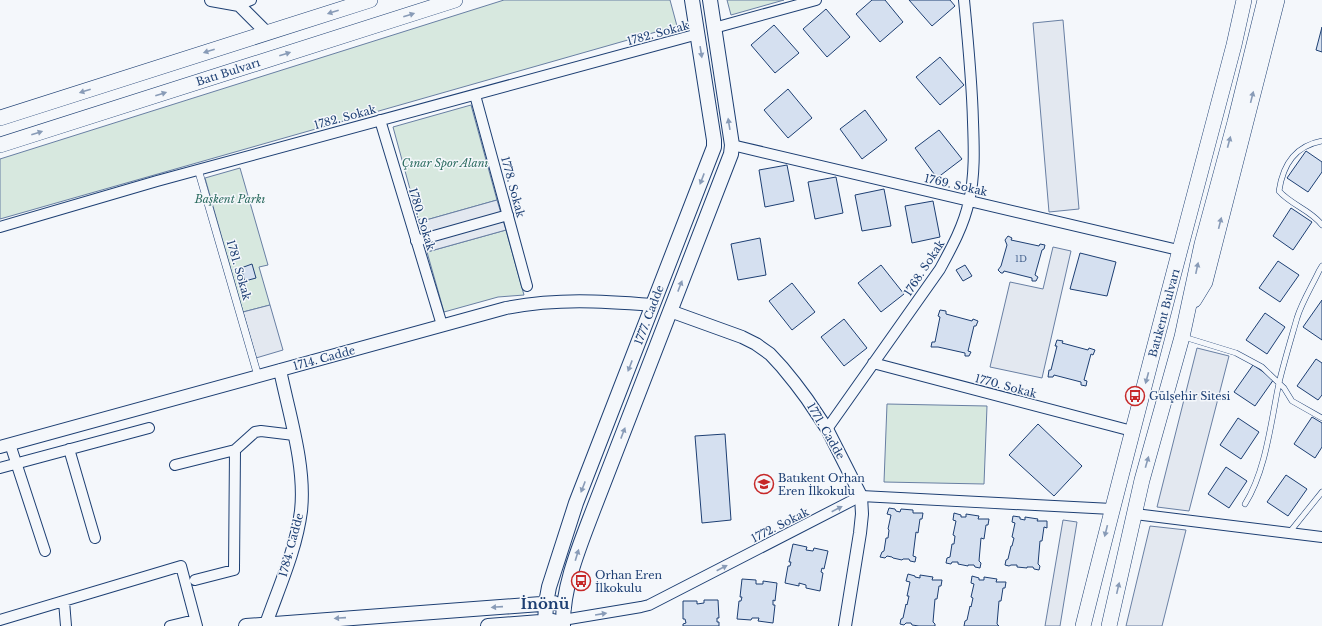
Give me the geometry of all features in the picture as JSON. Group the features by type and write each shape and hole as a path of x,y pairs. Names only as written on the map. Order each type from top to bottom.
{"main road":[{"path":"0,118 370,0"},
{"name":"Batı Bulvarı","path":"0,145 455,0"},
{"name":"1777. Cadde","path":"545,624 546,603 555,566 576,503 714,147 692,0"},
{"name":"1777. Cadde","path":"563,623 564,602 579,550 594,508 728,162 732,145 710,0"},
{"path":"1174,273 1171,267 1174,249 1194,177 1237,0"},
{"name":"Batıkent Bulvarı","path":"1082,626 1234,45 1244,0"},
{"name":"Batıkent Bulvarı","path":"1109,626 1142,480 1182,337 1202,244 1235,122 1265,0"},
{"path":"1188,311 1205,282 1277,0"},
{"path":"653,305 670,311"},
{"path":"246,626 362,621 564,602"},
{"path":"488,626 563,623"}],"street":[{"path":"211,0 239,5 251,0"},
{"path":"714,28 816,0"},
{"name":"1768. Sokak","path":"827,429 940,269 957,237 969,201 974,154 971,74 964,0"},
{"path":"239,5 263,29 265,33"},
{"name":"1782. Sokak","path":"0,227 198,169 698,34"},
{"name":"1778. Sokak","path":"475,95 527,286"},
{"name":"1780. Sokak","path":"380,120 442,325"},
{"name":"1769. Sokak","path":"732,145 1174,249"},
{"name":"1781. Sokak","path":"198,169 258,376"},
{"path":"416,241 508,215"},
{"name":"1714. Cadde","path":"5,445 506,308 532,303 577,300 653,305"},
{"name":"1771. Cadde","path":"670,311 742,336 756,344 782,367 807,399 827,429 861,496 862,514 860,533 845,626"},
{"name":"1770. Sokak","path":"873,363 1132,431"},
{"name":"1784. Cadde","path":"266,624 290,556 298,529 301,510 300,465 280,370"},
{"path":"0,468 149,428"},
{"path":"175,465 236,450 255,432 261,431 294,435"},
{"path":"5,445 16,463 45,551"},
{"path":"69,449 95,538"},
{"path":"195,580 234,570 236,450"},
{"path":"861,496 1112,509"},
{"name":"1772. Sokak","path":"563,623 649,605 861,496"},
{"path":"1135,514 1322,538"},
{"path":"0,620 181,566 196,623 170,626"},
{"path":"64,601 66,626"}],"lane":[{"path":"1322,140 1313,142 1296,151 1287,164 1280,183 1279,191 1285,198 1314,216 1322,225"},
{"path":"1245,504 1251,494 1257,478 1268,440 1280,382 1297,318 1318,270 1322,266"},
{"path":"1182,337 1236,353 1262,367 1280,382 1292,401 1322,418"},
{"path":"1289,533 1322,492"}],"green space":[{"path":"504,0 670,0 677,26 0,219 0,159"},
{"path":"727,0 784,0 731,15"},
{"name":"Çınar Spor Alanı","path":"471,105 497,200 419,222 393,127"},
{"name":"Başkent Parkı","path":"240,168 268,265 259,267 270,305 243,312 205,178"},
{"path":"506,230 524,295 498,297 444,312 427,252"},
{"path":"887,404 987,406 984,484 884,482"}],"shaded area":[{"path":"1063,20 1079,209 1049,212 1033,23"},
{"path":"497,200 506,230 427,252 419,222"},
{"path":"1053,247 1071,251 1042,378 990,367 1010,282 1043,289"},
{"path":"270,305 283,350 256,358 243,312"},
{"path":"1197,348 1229,356 1189,511 1157,507"},
{"path":"1063,520 1077,522 1060,626 1045,626"},
{"path":"1150,526 1186,530 1162,626 1126,626"}],"building":[{"path":"872,0 885,0 903,22 880,42 856,14"},
{"path":"909,0 950,0 955,6 932,26"},
{"path":"826,9 850,37 827,57 803,29"},
{"path":"774,25 799,53 775,73 751,45"},
{"path":"1322,27 1322,52 1316,50"},
{"path":"940,57 964,85 940,105 916,77"},
{"path":"788,89 812,118 788,138 764,110"},
{"path":"865,110 887,140 862,159 840,129"},
{"path":"939,130 962,159 937,178 915,148"},
{"path":"1306,151 1322,162 1322,172 1308,192 1287,178"},
{"path":"787,165 794,201 765,207 759,170"},
{"path":"836,177 843,213 815,219 808,182"},
{"path":"884,189 891,226 862,231 855,195"},
{"path":"933,201 940,237 912,243 905,206"},
{"path":"1291,208 1312,222 1293,250 1273,236"},
{"path":"1008,236 1012,238 1011,240 1039,246 1040,244 1045,245 1044,249 1042,250 1035,275 1038,277 1036,281 1032,281 1032,278 1004,271 1001,273 998,270 1001,266 1007,245 1005,240"},
{"path":"760,238 766,275 738,280 731,244"},
{"path":"1080,253 1116,262 1107,296 1070,289"},
{"path":"1278,261 1299,275 1280,302 1259,288"},
{"path":"252,264 256,278 245,281 241,268"},
{"path":"881,265 904,294 881,312 858,283"},
{"path":"965,265 972,276 963,281 956,270"},
{"path":"792,283 815,312 792,330 769,301"},
{"path":"1322,300 1322,340 1303,327"},
{"path":"940,310 946,311 946,314 972,321 973,319 978,321 976,326 974,326 968,351 971,352 969,356 965,356 965,353 938,347 931,347 932,342 935,342"},
{"path":"1265,313 1285,327 1267,354 1246,340"},
{"path":"844,319 867,348 844,366 821,337"},
{"path":"1057,340 1063,341 1062,343 1088,350 1089,348 1095,350 1093,355 1091,354 1084,380 1087,381 1086,386 1081,385 1081,382 1054,375 1053,377 1048,377 1057,346 1055,346"},
{"path":"1316,359 1322,363 1322,395 1318,400 1297,386"},
{"path":"1253,365 1274,379 1255,406 1234,392"},
{"path":"1312,417 1322,423 1322,447 1315,458 1294,444"},
{"path":"1238,418 1259,432 1241,459 1220,445"},
{"path":"1038,424 1082,466 1054,496 1009,455"},
{"path":"725,434 731,520 702,523 695,436"},
{"path":"1226,467 1247,481 1229,508 1208,494"},
{"path":"1286,475 1307,489 1288,516 1267,502"},
{"path":"889,508 900,512 901,509 913,510 913,513 923,513 922,519 920,519 918,533 916,532 913,556 916,557 915,562 910,561 909,559 902,560 887,556 885,558 880,557 884,551 886,538 888,538 891,515 887,514"},
{"path":"954,513 961,515 961,517 966,517 966,514 979,516 978,519 989,519 988,525 986,525 984,539 981,538 979,561 981,563 980,568 975,567 974,565 968,566 958,564 958,562 952,562 951,564 946,563 947,558 950,557 952,544 954,544 955,536 953,535 956,521 953,520"},
{"path":"1013,516 1020,517 1020,519 1025,520 1025,517 1038,519 1037,521 1047,521 1047,528 1044,527 1042,541 1040,541 1038,564 1040,566 1039,570 1034,569 1033,567 1027,568 1017,567 1017,565 1005,565 1014,538 1012,537 1015,523 1012,522"},
{"path":"793,544 807,547 806,550 813,551 814,548 828,551 824,569 822,568 821,572 823,573 820,591 806,588 806,585 799,583 799,586 785,583 788,566 790,566 791,562 789,562"},
{"path":"908,574 920,578 920,575 933,577 932,580 942,580 941,586 939,586 937,599 935,599 933,622 935,626 919,626 912,625 911,623 906,623 904,625 900,624 909,596 907,596 910,582 906,581"},
{"path":"972,576 979,578 979,580 984,580 984,577 997,579 996,582 1006,582 1005,588 1003,588 1001,601 999,601 997,624 999,626 964,626 973,598 971,597 974,584 971,583"},
{"path":"742,579 756,580 756,584 763,584 763,581 777,583 775,601 773,600 773,605 775,605 773,623 758,621 759,618 752,618 751,620 737,619 739,601 741,601 742,597 740,597"},
{"path":"704,600 718,600 719,618 717,618 717,622 719,622 719,626 683,626 683,624 686,623 685,619 683,619 683,601 697,601 697,604 704,603"}],"place":[{"name":"Gülşehir Sitesi","path":"1135,396"},
{"name":"Batıkent Orhan Eren İlkokulu","path":"764,484"},
{"name":"Orhan Eren İlkokulu","path":"581,581"}],"district":[{"name":"İnönü","path":"545,603"}]}
